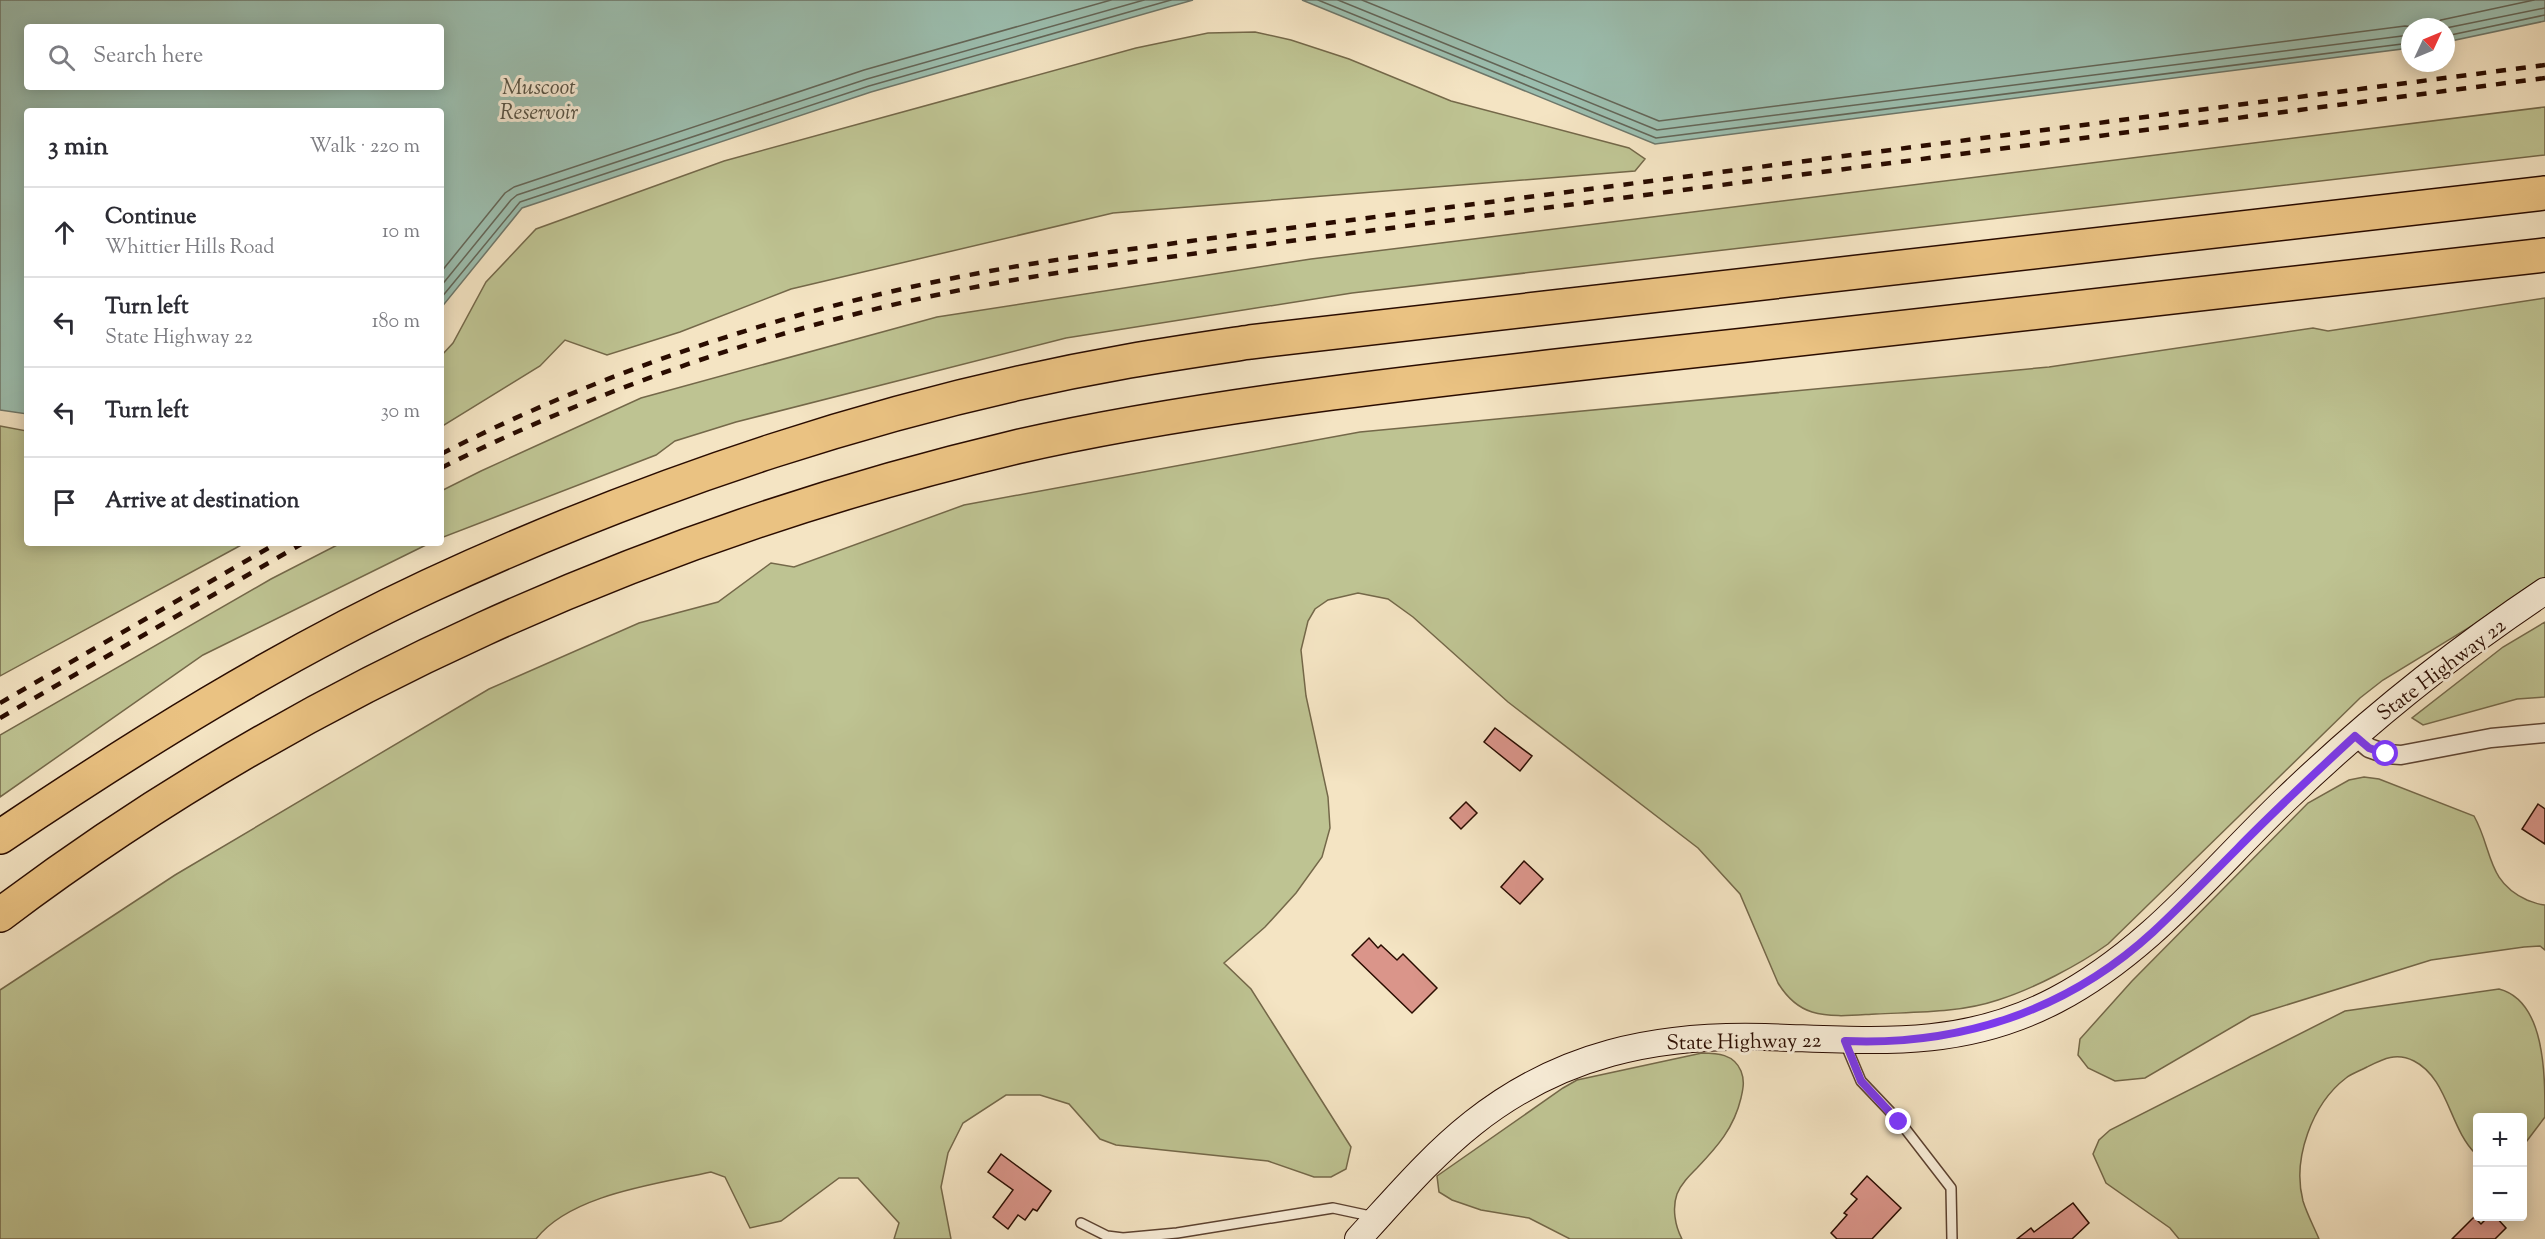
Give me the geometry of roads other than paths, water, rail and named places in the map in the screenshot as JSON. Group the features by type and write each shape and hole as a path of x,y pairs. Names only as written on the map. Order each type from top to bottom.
{"highway":[{"path":"0,837 104,768 209,704 319,642 537,538 660,489 768,452 994,390 1127,361 1250,342 2545,194"},
{"path":"0,915 136,820 239,756 347,697 561,594 673,550 787,511 1020,446 1138,422 1259,403 1509,371 2545,255"}],"main road":[{"name":"State Highway 22","path":"1358,1239 1444,1149 1472,1124 1538,1079 1572,1065 1636,1045 1673,1040 1762,1037 1900,1041 1979,1029 2025,1014 2087,983 2152,933 2284,801 2355,736 2441,666 2545,591"}],"street":[{"path":"2355,736 2369,748 2386,754 2401,754 2491,738 2545,733"}],"lane":[{"path":"1845,1041 1861,1081 1899,1122 1951,1188 1952,1239"},
{"path":"1081,1223 1107,1236 1123,1238 1177,1233 1333,1208 1377,1218"}],"water":[{"name":"Muscoot Reservoir","path":"0,0 1193,0 871,92 522,208 444,304 444,108 24,108 24,414 0,410"},
{"path":"1302,0 2545,0 2545,21 2455,40 2455,18 2401,18 2401,49 1655,144"}],"railway":[{"path":"444,453 573,393 709,343 848,302 990,271 1205,239 2545,65"},
{"path":"444,467 573,408 709,357 849,316 991,284 1206,252 2545,78"},
{"path":"0,703 272,546"},
{"path":"0,718 298,546"}]}
